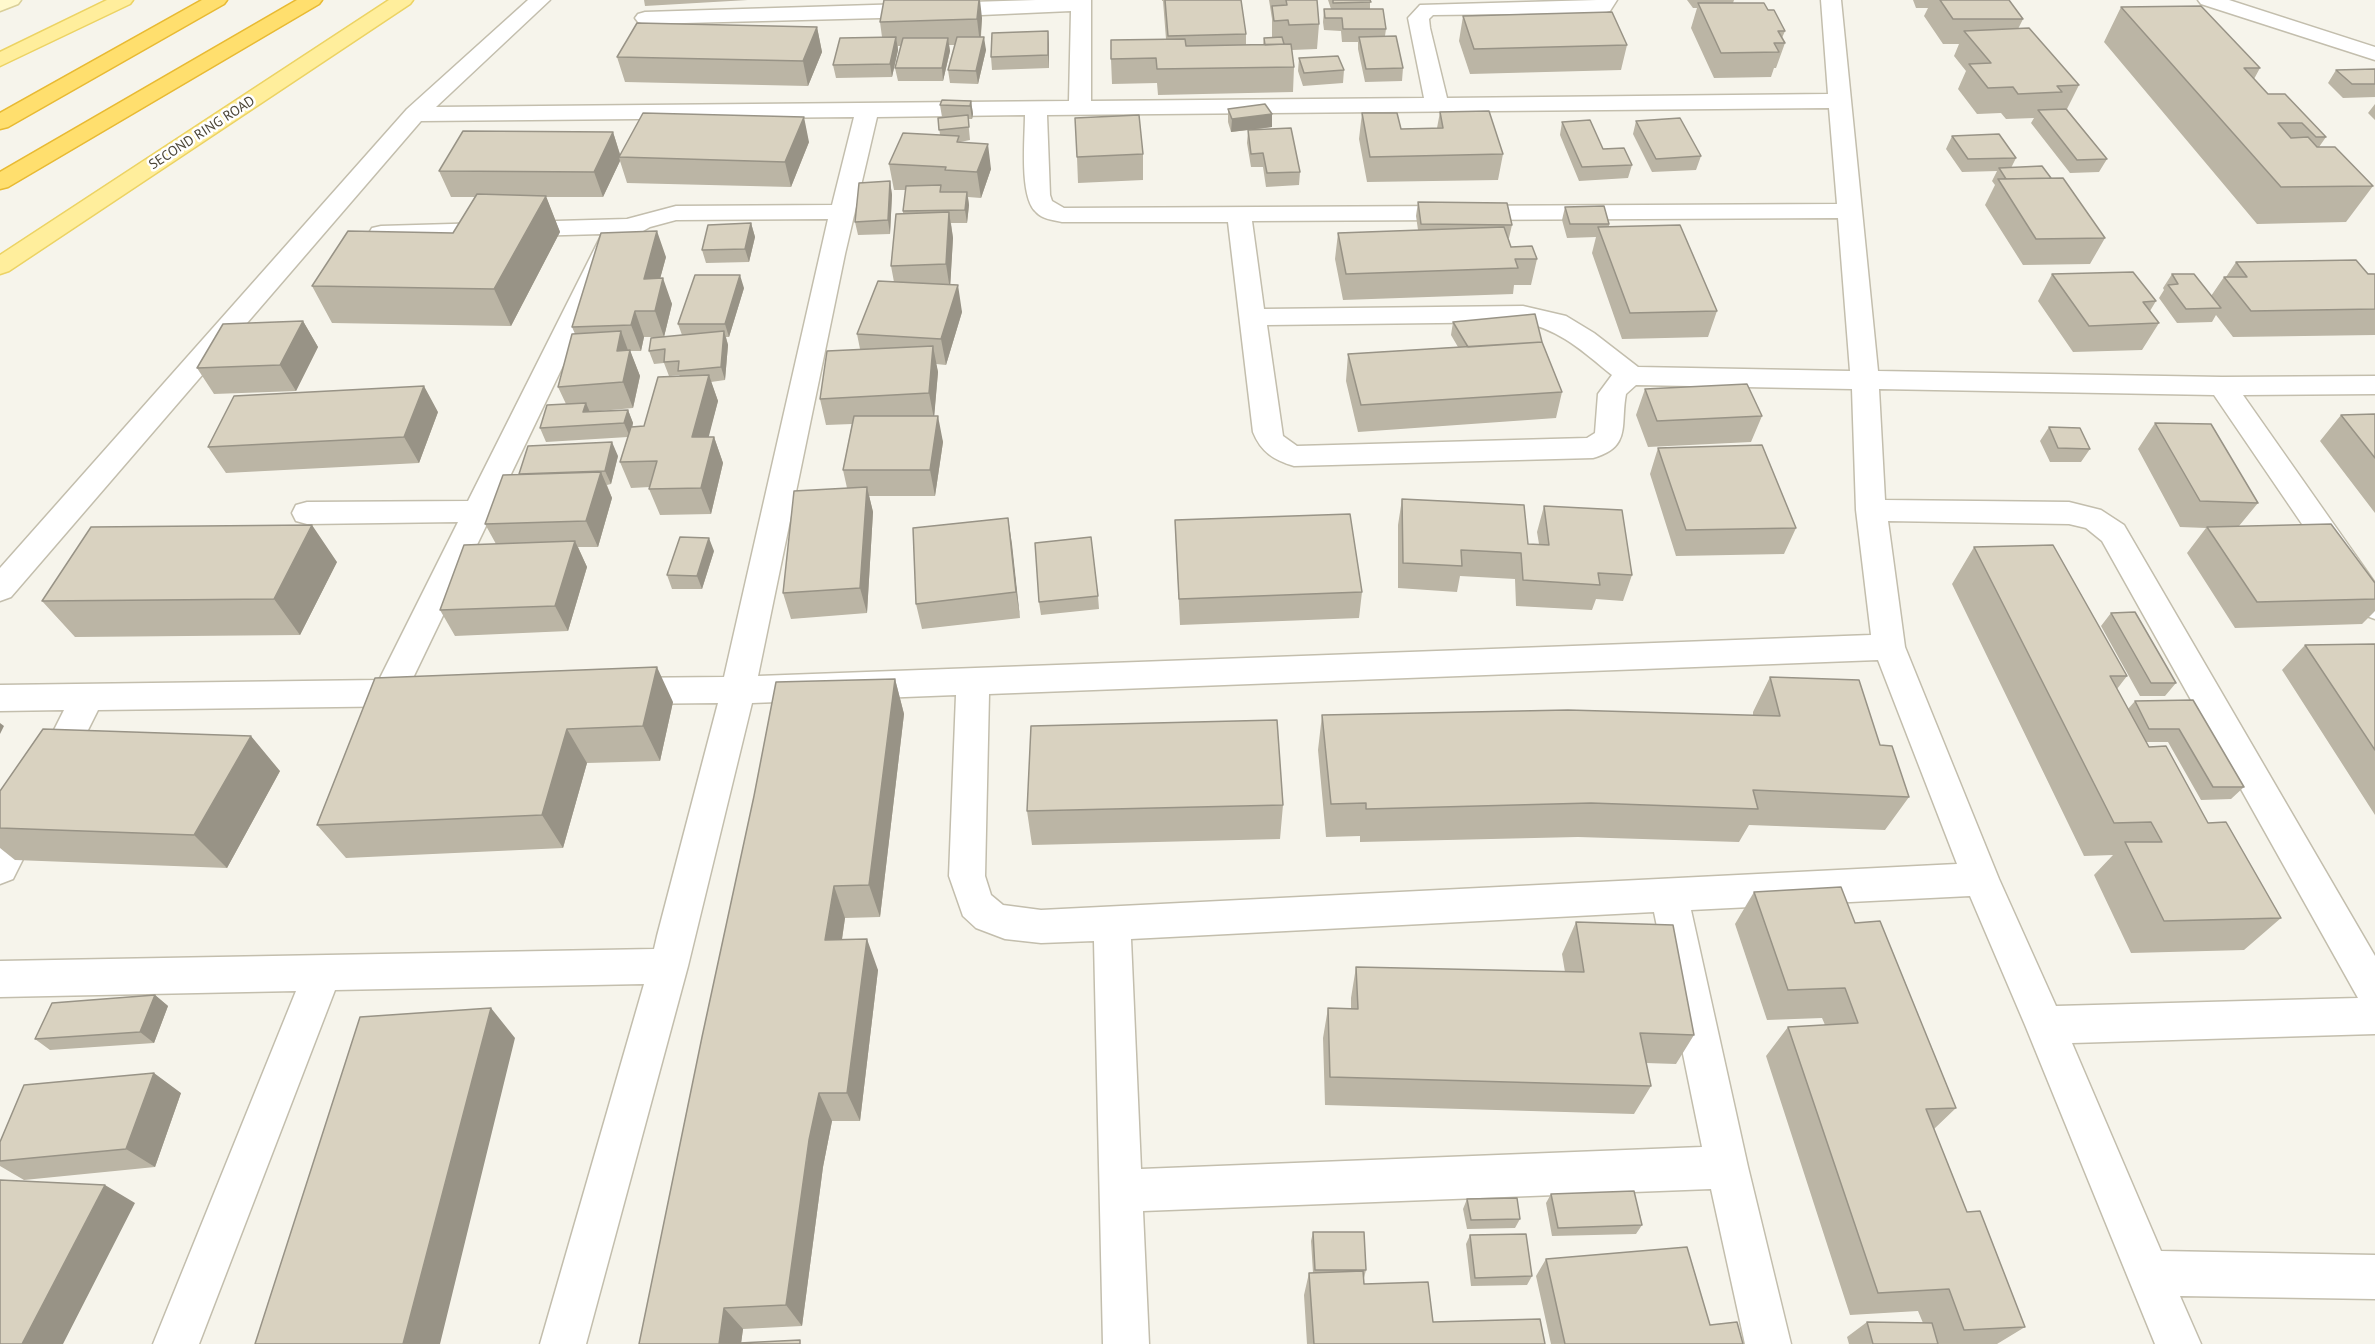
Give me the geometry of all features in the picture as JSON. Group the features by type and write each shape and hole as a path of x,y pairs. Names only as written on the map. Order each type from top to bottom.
{"highway":[{"path":"0,122 217,0"},
{"path":"0,182 312,0"}],"main road":[{"path":"0,60 123,0"},
{"name":"SECOND RING ROAD","path":"0,266 403,0"}],"street":[{"path":"0,5 11,0"},
{"path":"0,590 415,114 540,0"},
{"path":"1437,104 1419,28 1419,18 1428,9 1603,7 1607,0"},
{"path":"1831,0 1838,101 1865,380 1870,510 1889,647 1981,879 2045,1025 2178,1344"},
{"path":"2208,0 2375,54"},
{"path":"645,18 1081,2 1080,108"},
{"path":"415,114 1838,101"},
{"path":"1036,109 1040,204 1049,211 1062,215 1849,211"},
{"path":"563,1344 669,966 739,690 841,212 867,110"},
{"path":"389,693 611,239 628,226 651,217 676,213 841,212"},
{"path":"1239,213 1267,432 1270,442 1281,451 1294,456 1593,448 1608,437 1614,387 1620,380 1631,376 2222,386 2375,385"},
{"path":"381,232 628,226"},
{"path":"1252,317 1522,314 1557,322 1584,339 1631,376"},
{"path":"2222,386 2375,607"},
{"path":"1870,510 2069,513 2099,520 2110,529 2118,539 2375,992"},
{"path":"307,513 479,511"},
{"path":"587,691 739,690 1889,647"},
{"path":"973,680 967,876 976,906 992,918 1017,926 1981,879"},
{"path":"0,698 447,693"},
{"path":"0,868 88,697"},
{"path":"1670,894 1727,1167 1768,1344"},
{"path":"1112,923 1126,1344"},
{"path":"0,979 669,966"},
{"path":"176,1344 323,972"},
{"path":"2045,1025 2375,1016"},
{"path":"1120,1191 1727,1167"},
{"path":"2148,1273 2375,1277"}],"building":[{"path":"884,0 979,0 977,19 880,22"},
{"path":"1165,0 1241,0 1246,34 1168,36"},
{"path":"1286,0 1317,0 1319,24 1289,25 1288,20 1274,21 1272,6 1287,5"},
{"path":"1333,0 1370,0 1371,2 1333,3"},
{"path":"1940,0 2009,0 2023,19 1953,19"},
{"path":"1698,3 1764,3 1768,10 1774,10 1785,31 1778,31 1785,43 1774,43 1779,52 1721,53"},
{"path":"2201,6 2260,68 2244,68 2268,94 2285,94 2326,137 2316,137 2302,123 2278,123 2291,138 2308,137 2317,147 2335,147 2373,186 2281,187 2121,7"},
{"path":"1324,9 1383,9 1386,29 1343,29 1342,18 1325,18"},
{"path":"1612,12 1627,45 1474,49 1463,16"},
{"path":"637,23 817,27 803,61 617,57"},
{"path":"2029,28 2079,85 2057,86 2062,92 2018,94 2013,87 1988,88 1969,64 1991,63 1964,31"},
{"path":"1048,31 1048,55 991,57 992,33"},
{"path":"1396,36 1403,68 1366,69 1359,37"},
{"path":"896,37 890,64 833,65 840,38"},
{"path":"957,37 984,37 976,71 948,70"},
{"path":"1282,37 1284,44 1265,45 1264,38"},
{"path":"903,38 948,38 942,68 895,68"},
{"path":"1185,39 1186,46 1291,44 1294,67 1157,69 1156,58 1111,59 1111,40"},
{"path":"1338,56 1344,70 1304,73 1299,58"},
{"path":"2375,69 2375,84 2352,84 2336,70"},
{"path":"942,100 971,101 970,106 940,105"},
{"path":"1265,104 1272,114 1232,119 1228,109"},
{"path":"2066,109 2107,159 2077,160 2038,110"},
{"path":"1489,111 1503,154 1370,157 1362,113 1397,113 1401,129 1443,128 1440,112"},
{"path":"643,113 804,117 785,162 619,157"},
{"path":"968,115 969,127 939,130 938,118"},
{"path":"1139,115 1143,154 1077,157 1075,118"},
{"path":"1680,118 1701,156 1656,159 1636,121"},
{"path":"1590,120 1603,149 1624,148 1632,165 1582,167 1562,122"},
{"path":"1291,128 1300,172 1267,173 1263,153 1251,154 1248,130"},
{"path":"463,131 613,132 594,172 439,171"},
{"path":"903,133 959,136 957,142 988,144 977,172 945,170 946,167 889,164"},
{"path":"1999,134 2016,158 1968,159 1952,136"},
{"path":"2042,166 2051,178 2006,179 1999,168"},
{"path":"2063,178 2105,238 2036,239 1998,179"},
{"path":"890,181 888,220 855,222 859,183"},
{"path":"941,185 940,192 967,192 965,210 903,211 906,186"},
{"path":"477,194 546,196 494,289 312,286 348,231 453,233"},
{"path":"1418,202 1507,203 1512,225 1421,224"},
{"path":"1604,206 1609,224 1570,224 1565,207"},
{"path":"949,212 946,264 891,266 896,214"},
{"path":"751,223 745,249 702,250 708,225"},
{"path":"1680,225 1717,311 1630,313 1598,227"},
{"path":"1504,227 1511,247 1532,246 1537,259 1515,259 1518,268 1346,274 1338,233"},
{"path":"657,231 644,279 663,278 655,311 635,311 631,325 572,327 601,233"},
{"path":"2356,260 2368,274 2375,274 2375,309 2251,311 2224,277 2247,277 2236,262"},
{"path":"2133,272 2156,301 2143,302 2159,323 2089,326 2052,274"},
{"path":"2172,274 2194,274 2221,308 2186,309 2168,285 2178,284"},
{"path":"695,275 740,275 725,324 678,324"},
{"path":"878,281 958,285 941,339 857,334"},
{"path":"1535,314 1542,342 1468,347 1453,322"},
{"path":"303,321 280,365 197,368 223,324"},
{"path":"621,331 617,351 630,350 623,382 558,387 572,334"},
{"path":"724,331 721,367 678,371 679,361 664,362 665,349 649,351 651,338"},
{"path":"1542,342 1562,392 1361,405 1348,354"},
{"path":"933,346 929,393 820,399 827,351"},
{"path":"709,375 692,437 714,437 701,488 649,489 657,461 620,462 631,427 644,426 658,377"},
{"path":"1747,384 1762,416 1657,421 1645,389"},
{"path":"424,386 404,437 208,447 234,396"},
{"path":"586,403 583,412 628,410 624,423 540,428 547,405"},
{"path":"2375,414 2375,458 2341,415"},
{"path":"854,416 938,416 930,470 843,470"},
{"path":"2155,423 2211,424 2258,503 2200,501"},
{"path":"2049,427 2080,428 2090,449 2058,448"},
{"path":"612,442 605,471 519,474 528,446"},
{"path":"1762,445 1796,528 1686,530 1658,448"},
{"path":"601,472 586,521 485,524 503,475"},
{"path":"867,487 860,588 783,593 794,491"},
{"path":"1402,499 1524,505 1528,544 1549,545 1544,506 1622,510 1632,575 1598,573 1600,585 1523,580 1521,553 1461,550 1462,566 1403,563"},
{"path":"1350,514 1362,592 1179,599 1175,520"},
{"path":"1008,518 1016,592 916,604 913,528"},
{"path":"2331,524 2375,583 2375,599 2257,602 2207,527"},
{"path":"312,525 274,599 42,601 91,527"},
{"path":"680,537 709,538 697,576 667,575"},
{"path":"1091,537 1098,596 1039,602 1035,543"},
{"path":"575,541 555,606 440,610 464,545"},
{"path":"2053,545 2127,676 2110,676 2149,747 2166,746 2208,823 2226,822 2281,918 2164,921 2125,842 2162,842 2151,822 2114,823 1974,547"},
{"path":"2135,612 2176,683 2151,683 2111,613"},
{"path":"2375,644 2375,750 2305,645"},
{"path":"657,667 643,726 567,729 542,815 317,825 375,678"},
{"path":"1770,677 1859,680 1880,745 1892,746 1909,797 1753,790 1758,809 1591,803 1366,809 1366,803 1331,804 1322,715 1568,710 1780,716"},
{"path":"895,679 869,885 834,886 825,940 867,939 847,1093 819,1093 809,1140 786,1305 724,1308 719,1344 639,1344 776,682"},
{"path":"2193,700 2244,787 2213,787 2179,729 2149,729 2135,701"},
{"path":"1277,720 1283,805 1027,811 1031,726"},
{"path":"43,729 251,736 194,835 0,828 0,791"},
{"path":"1841,887 1855,923 1880,921 1956,1108 1926,1109 1967,1212 1980,1211 2025,1327 1964,1330 1949,1289 1878,1293 1788,1027 1858,1023 1845,988 1788,990 1754,892"},
{"path":"1576,922 1673,925 1694,1035 1640,1033 1651,1086 1330,1077 1328,1008 1358,1009 1356,967 1584,972"},
{"path":"155,995 140,1032 35,1039 52,1003"},
{"path":"491,1008 403,1344 255,1344 360,1017"},
{"path":"154,1073 126,1149 0,1161 0,1142 24,1085"},
{"path":"0,1180 105,1185 22,1344 0,1344"},
{"path":"1634,1191 1642,1225 1558,1228 1551,1194"},
{"path":"1517,1198 1520,1219 1471,1220 1467,1199"},
{"path":"1313,1232 1364,1232 1366,1270 1315,1270"},
{"path":"1526,1234 1532,1276 1475,1278 1470,1235"},
{"path":"1687,1247 1710,1325 1737,1322 1743,1344 1565,1344 1546,1259"},
{"path":"1363,1271 1364,1284 1428,1282 1433,1322 1540,1319 1545,1344 1314,1344 1309,1273"},
{"path":"1867,1322 1932,1323 1938,1344 1873,1344"},
{"path":"800,1340 800,1344 719,1344"}]}
